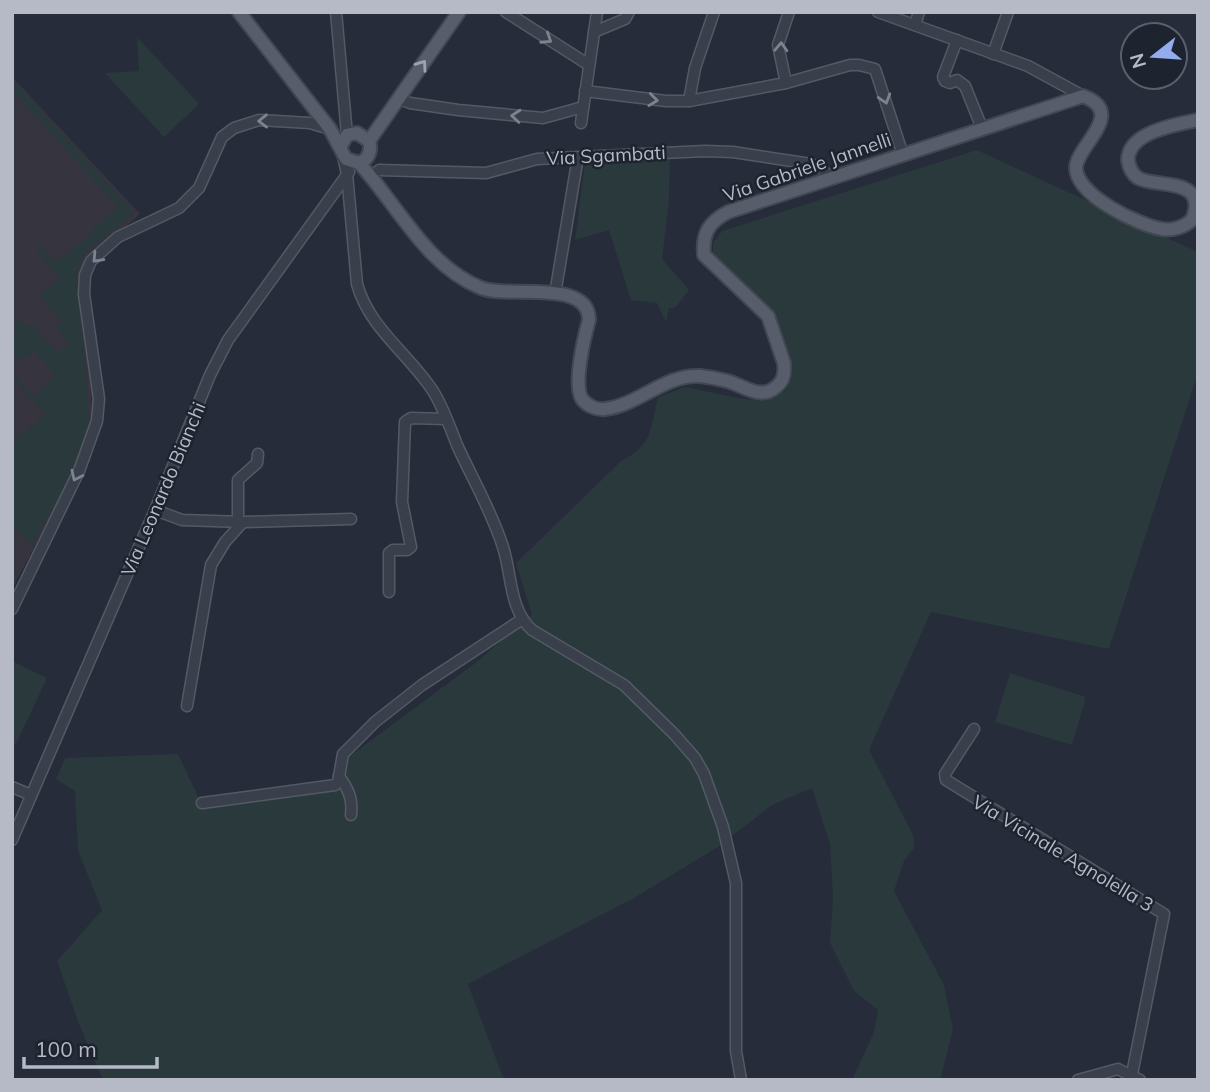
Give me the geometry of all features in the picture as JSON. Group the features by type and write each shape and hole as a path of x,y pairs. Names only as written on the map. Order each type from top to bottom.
{"main road":[{"path":"239,12 344,145 350,162 361,161 371,149 369,141 357,133 344,145"},
{"path":"369,141 459,12"},
{"path":"1083,96 1092,99 1098,106 1100,122 1078,158 1078,178 1105,204 1161,229 1180,228 1192,220 1197,206 1195,199 1187,188 1137,177 1129,164 1130,149 1135,142 1152,132 1198,120"},
{"name":"Via Gabriele Jannelli","path":"361,161 376,175 433,255 457,274 483,289 555,294 578,299 587,308 589,320 578,383 581,397 592,407 606,409 681,377 700,376 729,381 759,393 774,390 779,385 785,371 768,316 704,255 703,242 712,222 728,212 830,177 1083,96"}],"street":[{"path":"337,12 344,145 360,295 387,337 403,352 434,393 503,546 521,620 532,630 624,685 674,734 695,758 704,774 723,827 737,883 736,1051 741,1080"},
{"path":"506,12 589,65"},
{"path":"581,123 597,12"},
{"path":"594,32 625,19 629,12"},
{"path":"689,102 695,68 714,12"},
{"path":"786,83 778,45 789,12"},
{"path":"878,12 1028,66 1083,96"},
{"path":"915,25 919,12"},
{"path":"993,54 1008,12"},
{"path":"957,40 943,77 945,81 950,83 957,80 965,86 982,128"},
{"path":"585,91 666,102 689,102 859,65 875,69 902,155"},
{"path":"399,99 458,110 542,118 583,107"},
{"path":"12,609 79,471 97,421 99,399 84,294 85,275 91,261 118,237 179,208 199,188 222,137 234,128 259,120 310,123 330,129"},
{"name":"Via Sgambati","path":"376,175 486,173 537,159 705,151 733,152 811,163 830,177"},
{"name":"Via Leonardo Bianchi","path":"12,840 155,510 210,375 228,340 347,174 361,161"},
{"path":"555,294 577,163"},
{"path":"389,592 389,553 393,550 409,550 411,547 402,502 405,422 411,418 446,419"},
{"path":"187,706 211,565 241,521 238,481 257,463 258,454"},
{"path":"155,510 182,520 351,519"},
{"path":"202,803 335,785 343,754 375,722 422,685 521,620"},
{"name":"Via Vicinale Agnolella 3","path":"974,729 945,774 950,785 1164,914 1136,1077"},
{"path":"339,776 348,790 352,803 351,815"},
{"path":"12,787 30,795"},
{"path":"1077,1080 1118,1069 1136,1077"}],"shaded area":[{"path":"137,37 199,104 164,137 105,73 139,71"},
{"path":"14,79 140,214 85,263 81,275 82,321 91,371 92,422 73,474 12,589"},
{"path":"13,80 134,213 89,249 77,266 89,418 73,474 32,546 12,524 12,444 45,414 12,378 12,374 34,397 56,376 34,351 21,361 12,352 12,327 20,320 27,327 31,324 57,353 69,343 56,326 61,321 39,296 60,278 36,249 40,246 55,262 95,231 93,228 118,206 12,91"},
{"path":"977,150 1198,252 1198,373 1109,649 931,612 869,750 913,835 914,848 904,861 894,891 944,985 953,1030 940,1080 852,1080 874,1032 878,1010 854,991 830,943 833,898 830,844 812,788 772,805 718,847 634,898 468,984 504,1080 103,1080 79,1024 57,961 102,910 78,851 75,791 56,779 65,758 178,754 203,807 340,790 350,756 474,664 532,615 516,563 621,461 645,442 658,397 685,387 764,401 786,390 791,371 773,314 713,257 713,243 722,231"},
{"path":"670,156 669,200 662,259 689,290 675,308 669,308 666,322 657,303 631,300 609,230 575,240 585,161"},
{"path":"12,661 47,678 16,744 12,742"},
{"path":"1010,673 1086,697 1072,745 995,722"}]}
